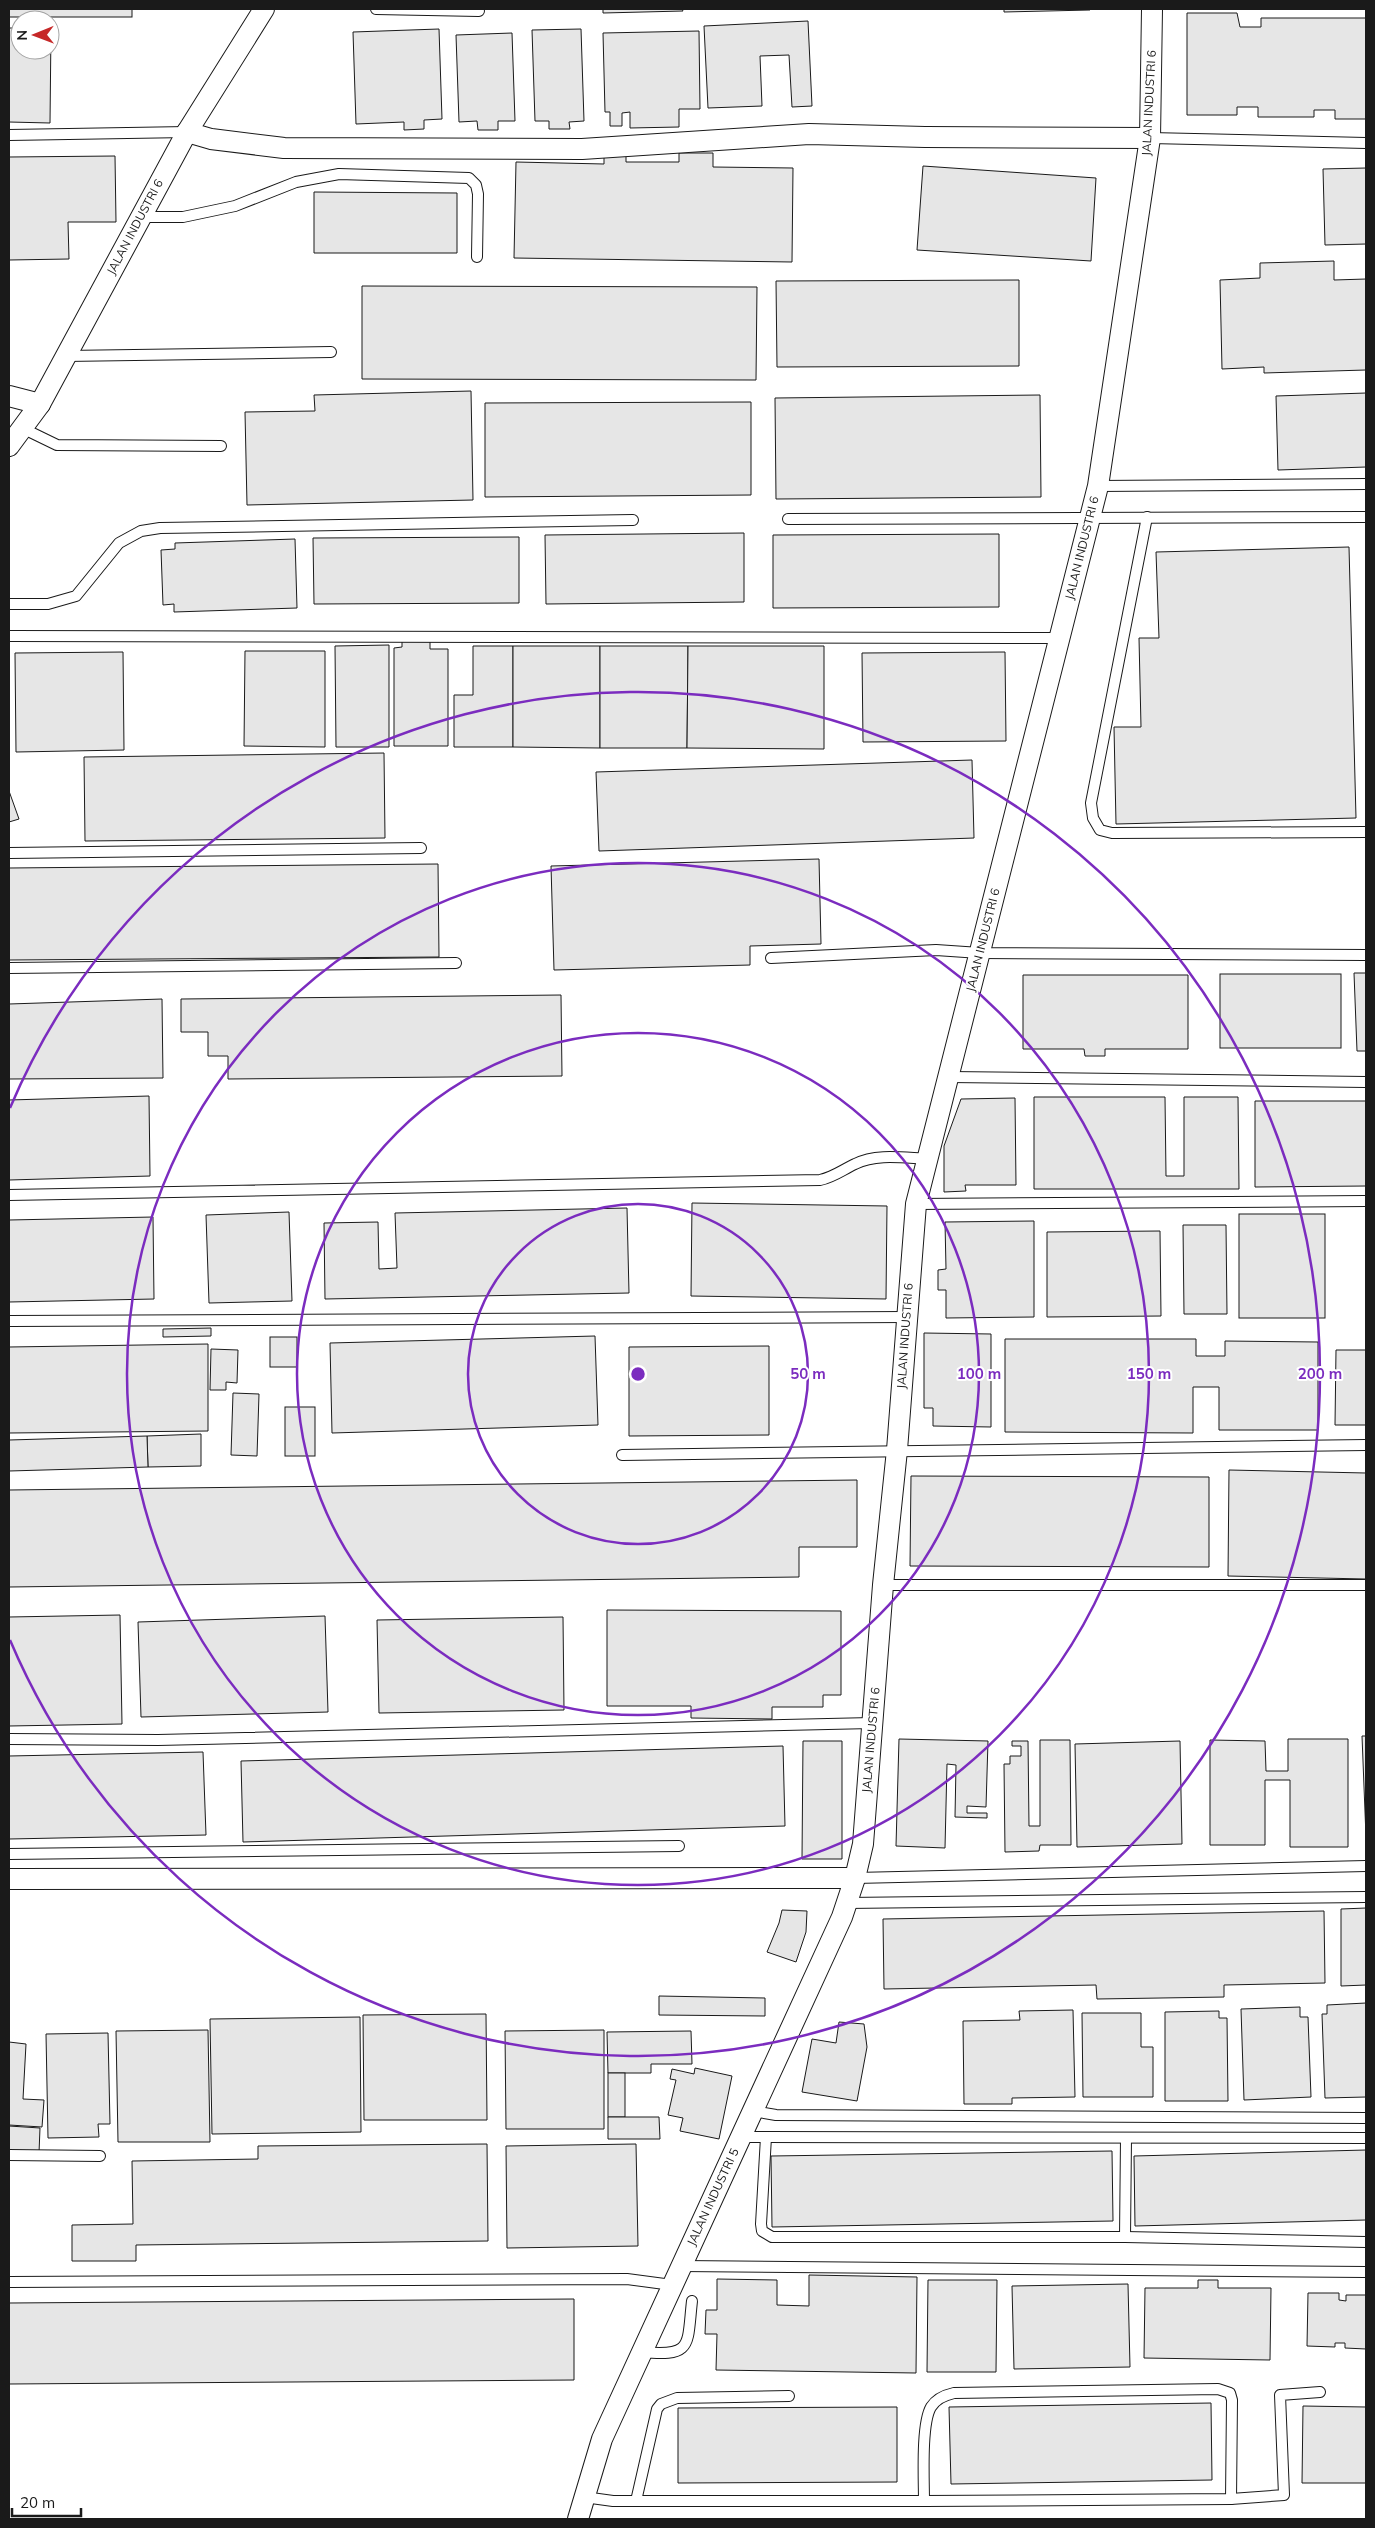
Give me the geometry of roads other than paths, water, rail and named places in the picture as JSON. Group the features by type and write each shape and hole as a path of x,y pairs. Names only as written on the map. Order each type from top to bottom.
{"street":[{"name":"JALAN INDUSTRI 6","path":"9,446 40,404 187,132 264,9"},
{"name":"JALAN INDUSTRI 6","path":"855,1878 863,1844 916,1204 1098,486 1150,138 1152,9"},
{"path":"187,132 211,139 284,148 582,149 809,134 925,137 1150,138"},
{"path":"9,396 40,404"},
{"path":"9,1879 855,1878"},
{"name":"JALAN INDUSTRI 5","path":"578,2519 602,2439 753,2111 846,1903 855,1878"}],"lane":[{"path":"376,9 479,10"},
{"path":"9,135 187,132"},
{"path":"1150,138 1366,143"},
{"path":"141,216 184,217 235,206 296,182 332,174 469,178 476,184 478,194 477,256"},
{"path":"65,356 331,352"},
{"path":"22,428 57,445 221,446"},
{"path":"1098,486 1366,484"},
{"path":"788,519 1090,516 1366,517"},
{"path":"1147,517 1091,803 1093,818 1100,830 1112,833 1366,832"},
{"path":"9,604 48,604 76,596 119,543 141,532 160,528 633,520"},
{"path":"9,636 1060,638"},
{"path":"9,853 421,848"},
{"path":"771,958 936,950 980,953 1366,954"},
{"path":"9,968 456,963"},
{"path":"949,1077 1366,1082"},
{"path":"9,1195 820,1180 836,1176 855,1164 876,1157 928,1159"},
{"path":"916,1204 1366,1201"},
{"path":"9,1321 906,1317"},
{"path":"622,1455 897,1450 1366,1446"},
{"path":"883,1585 1366,1586"},
{"path":"9,1739 158,1740 872,1723"},
{"path":"9,1854 679,1846"},
{"path":"855,1878 1366,1866"},
{"path":"846,1903 1366,1897"},
{"path":"753,2111 786,2115 1366,2118"},
{"path":"740,2137 1366,2138"},
{"path":"766,2137 761,2224 762,2231 772,2237 1125,2237 1366,2242"},
{"path":"1125,2237 1126,2138"},
{"path":"9,2154 100,2156"},
{"path":"681,2266 1366,2272"},
{"path":"9,2282 627,2279 672,2285"},
{"path":"642,2352 674,2354 683,2347 688,2339 692,2301"},
{"path":"924,2501 926,2420 931,2406 944,2396 964,2393 1218,2389 1230,2393 1232,2400 1231,2498"},
{"path":"584,2497 636,2501 924,2501 1231,2498 1284,2495 1280,2395 1320,2392"},
{"path":"636,2501 657,2409 661,2404 677,2398 789,2396"}]}
